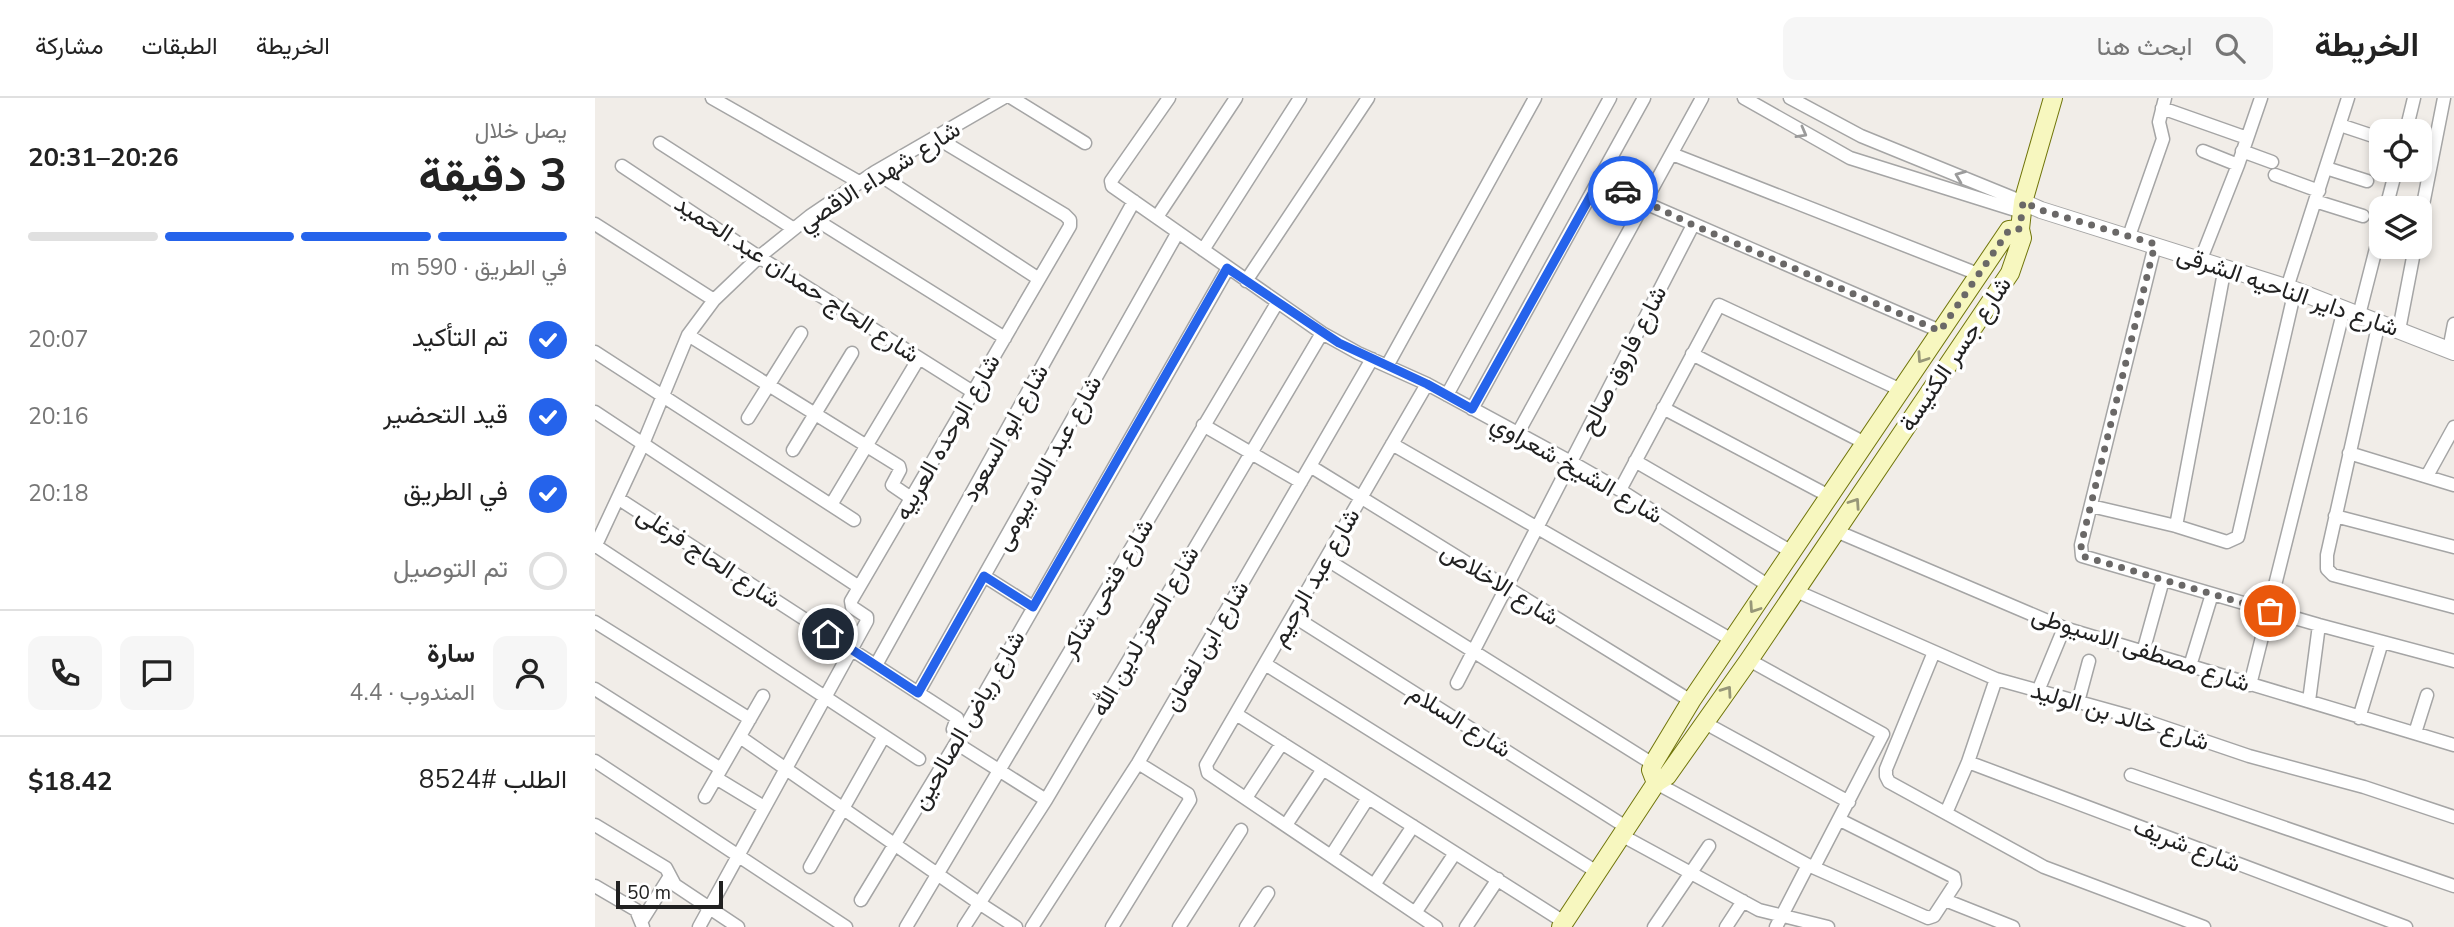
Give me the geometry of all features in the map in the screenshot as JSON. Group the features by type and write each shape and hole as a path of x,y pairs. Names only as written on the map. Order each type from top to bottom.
{"main road":[{"path":"2022,214 2053,98"},
{"name":"شارع جسر الكنيسة","path":"1653,764 1691,701 1978,274 2022,214"},
{"name":"شارع جسر الكنيسة","path":"1562,924 1656,783 1667,776 1749,660 2010,273 2020,248 2022,214"},
{"path":"1653,764 1651,770 1656,783"}],"street":[{"path":"712,98 859,183"},
{"name":"شارع شهداء الاقصي","path":"595,546 664,397 688,335 714,300 759,257 810,216 876,172 1003,98"},
{"path":"1012,98 1085,143"},
{"name":"شارع الشيخ شعراوي","path":"1169,98 1111,181 1112,186 1322,333 1427,384 1571,462 1620,490 1769,586"},
{"path":"1157,217 1236,98"},
{"path":"1203,250 1300,98"},
{"path":"1246,281 1368,98"},
{"path":"1387,366 1535,98"},
{"path":"1447,395 1610,98"},
{"path":"1472,409 1644,98"},
{"path":"1518,433 1702,98"},
{"name":"شارع داير الناحيه الشرقى","path":"1744,98 1850,158 2022,214 2041,210 2155,244 2291,289 2452,351"},
{"name":"شارع داير الناحيه الشرقى","path":"1790,98 1861,136 2022,214"},
{"path":"2201,259 2261,98"},
{"path":"2409,119 2414,98"},
{"path":"2425,196 2444,98"},
{"path":"2091,506 2176,526 2227,542 2238,537 2291,289 2340,125 2345,99"},
{"path":"2129,236 2163,139 2159,122 2164,103 2247,138"},
{"path":"2340,125 2369,135"},
{"name":"شارع الوحده العربيه","path":"859,587 1070,226 1070,220 937,138"},
{"path":"660,143 794,229"},
{"path":"2203,151 2238,165"},
{"path":"2242,151 2272,162"},
{"path":"1671,154 1978,274"},
{"name":"شارع الحاج حمدان عبد الحميد","path":"622,166 759,257 973,392"},
{"path":"2326,168 2367,181"},
{"path":"876,172 1039,279"},
{"path":"2275,175 2363,216"},
{"path":"1600,179 1693,225 1940,331"},
{"name":"شارع ابو السعود","path":"876,666 1134,201"},
{"path":"810,216 1005,338"},
{"path":"595,224 714,300"},
{"name":"شارع فاروق صالح","path":"1457,683 1693,225"},
{"name":"شارع عبد اللاه بيومى","path":"918,693 1178,232"},
{"path":"2155,244 2080,550 2082,556 2454,661"},
{"path":"2251,685 2352,312 2370,259"},
{"path":"2399,330 2413,259"},
{"path":"2176,526 2225,267"},
{"name":"شارع رياض الصالحين","path":"861,900 958,738 1227,268"},
{"name":"شارع فتحى شاكر","path":"906,927 1277,303"},
{"path":"1620,490 1719,305 1901,390"},
{"path":"2379,322 2335,516 2327,569 2333,575 2454,607"},
{"path":"2452,351 2454,324"},
{"path":"748,418 801,333"},
{"name":"شارع المعز لدين الله","path":"964,927 1046,800 1322,333"},
{"path":"688,335 899,466 900,470 892,485 911,498"},
{"path":"595,352 855,520"},
{"path":"793,450 852,353"},
{"path":"1692,355 1865,443"},
{"path":"831,505 919,358"},
{"name":"شارع ابن لقمان","path":"1032,927 1138,763 1372,359"},
{"name":"شارع عبد الرحيم","path":"1246,798 1206,769 1206,765 1427,384"},
{"path":"1663,408 1829,496"},
{"path":"595,412 859,587 851,605 868,620 699,927"},
{"path":"1203,425 1301,482"},
{"path":"2427,476 2454,427"},
{"path":"1392,444 1732,640"},
{"path":"2349,453 2454,485"},
{"path":"1635,461 1792,552"},
{"name":"شارع الاخلاص","path":"1310,466 1691,701"},
{"name":"شارع الحاج فرغلى","path":"619,499 957,718 953,729 958,738"},
{"path":"2335,516 2454,547"},
{"name":"شارع مصطفى الاسيوطى","path":"1836,531 2064,628 2454,745"},
{"path":"595,546 919,759"},
{"path":"1327,559 1653,764"},
{"path":"984,576 1033,607"},
{"path":"2143,652 2163,580"},
{"name":"شارع خالد بن الوليد","path":"1796,591 1996,679 2140,719 2249,756 2364,787 2454,817"},
{"path":"2190,666 2212,594"},
{"name":"شارع السلام","path":"1293,616 1691,873 1779,921 1828,927"},
{"path":"595,622 750,719"},
{"path":"2309,701 2319,625"},
{"path":"2038,691 2064,628"},
{"path":"2359,718 2382,642"},
{"path":"1934,652 1886,769 1889,782 2044,867 2204,927"},
{"path":"1749,660 1881,732 1883,736 1840,820 1779,921"},
{"path":"2078,702 2089,661"},
{"path":"1265,664 1597,872"},
{"path":"1946,813 1968,762 1996,679"},
{"path":"595,689 764,807"},
{"path":"2415,733 2427,695"},
{"path":"705,797 763,696"},
{"path":"1236,714 1497,879 1562,924"},
{"path":"1705,723 1849,802"},
{"path":"810,867 884,736"},
{"path":"740,737 1016,927"},
{"path":"958,738 999,770 1046,800"},
{"path":"1282,743 1246,798 1436,927"},
{"path":"595,761 846,927"},
{"name":"شارع شريف","path":"1968,762 2406,927"},
{"path":"1112,927 1190,800 1188,794 1138,763"},
{"path":"1286,825 1322,769"},
{"path":"2131,775 2454,886"},
{"path":"1656,783 1811,866 1928,918 1934,916 1955,884 1954,877 1840,820"},
{"path":"1331,856 1369,798"},
{"path":"595,825 666,868 675,885 738,927"},
{"path":"1374,885 1413,826"},
{"path":"1179,927 1241,830"},
{"path":"1654,927 1709,846"},
{"path":"1415,913 1455,853"},
{"path":"642,925 670,876"},
{"path":"1466,927 1497,879"},
{"path":"595,886 636,910 642,925"},
{"path":"1246,927 1268,893"},
{"path":"1945,900 2013,927"},
{"path":"1726,927 1744,901"}],"way so far":[{"path":"1623,191 1693,225 1940,331 2009,230 2020,229 2023,202 2041,210 2155,244 2080,550 2082,556 2087,559 2270,611"}],"route":[{"path":"828,634 918,693 984,576 1033,607 1227,268 1339,343 1427,384 1472,409 1600,179 1623,191"}]}
